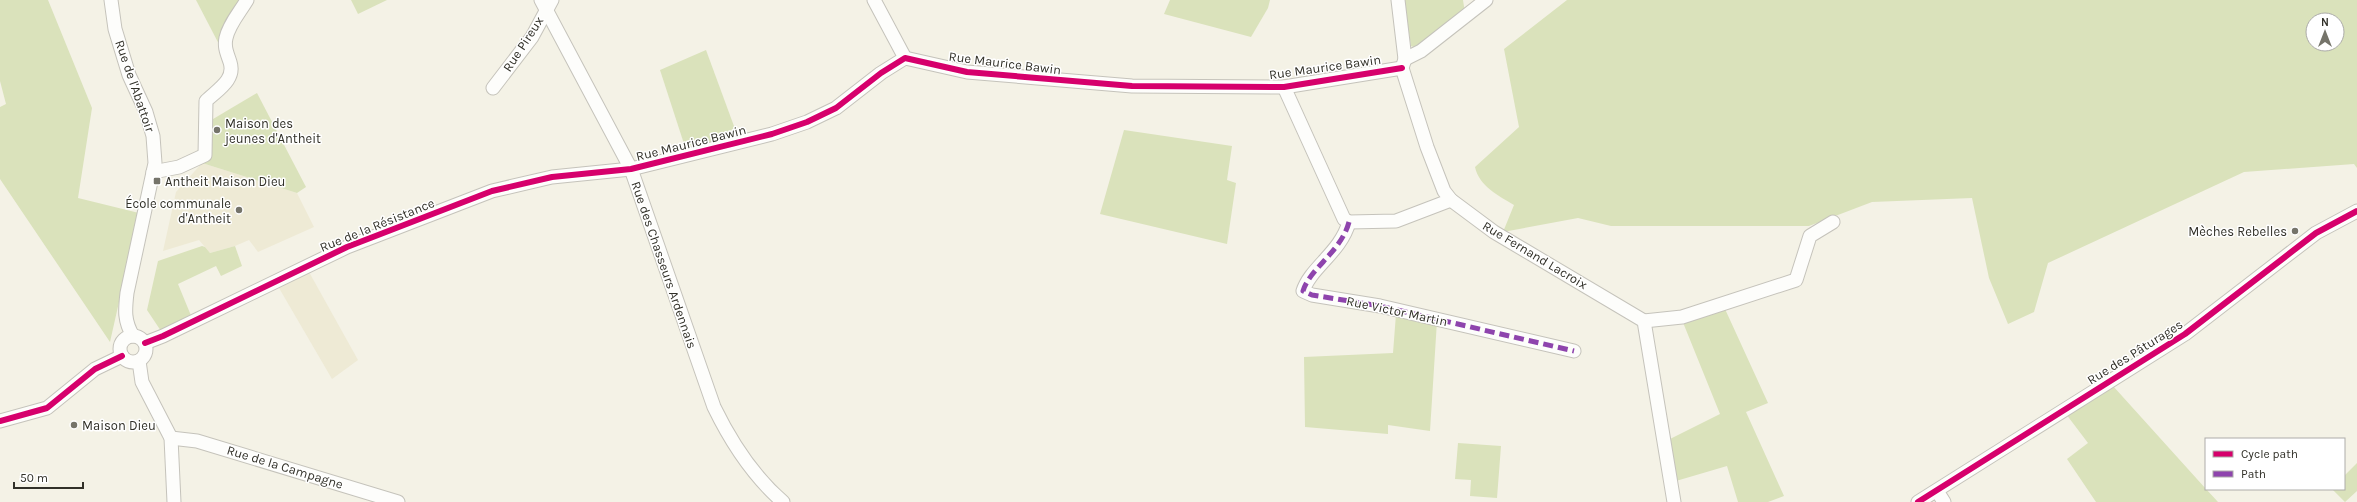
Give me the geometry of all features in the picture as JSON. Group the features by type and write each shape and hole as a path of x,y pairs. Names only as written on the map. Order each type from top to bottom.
{"street":[{"name":"Rue de l'Abattoir","path":"111,0 115,29 129,75 146,112 153,136 155,163 127,293 125,313 127,326 133,336"},
{"path":"153,172 179,166 205,155 206,101 227,82 230,67 225,46 226,37 230,26 247,0"},
{"path":"874,0 905,58"},
{"name":"Rue Fernand Lacroix","path":"1398,0 1404,63 1427,147 1444,191 1451,200 1494,232 1644,321"},
{"name":"Rue Maurice Bawin","path":"631,169 772,134 807,122 836,108 881,73 905,58 967,72 1035,79 1132,86 1284,87 1404,63 1486,0"},
{"name":"Rue Pireux","path":"493,88 532,36 546,3"},
{"name":"Rue des Chasseurs Ardennais","path":"546,3 631,169 714,407 728,437 749,465 783,502"},
{"path":"1284,87 1344,219 1349,222 1396,221 1451,200"},
{"name":"Rue de la Résistance","path":"145,343 163,336 347,247 492,191 552,177 631,169"},
{"name":"Rue des Pâturages","path":"1918,502 2185,334 2316,233 2357,211"},
{"name":"Rue Victor Martin","path":"1349,222 1330,257 1305,284 1303,291 1312,295 1380,306 1574,351"},
{"path":"1674,502 1644,321 1682,317 1796,280 1810,236 1833,222"},
{"path":"139,361 129,362 120,352 122,343 133,336 145,343 146,351 139,361 142,382 171,438 174,502"},
{"path":"0,421 46,408 95,369 122,356"},
{"name":"Rue de la Campagne","path":"171,438 197,441 398,502"},
{"path":"1937,491 1944,502"}],"shaded area":[{"name":"École communale d'Antheit","path":"202,163 297,193 314,227 258,252 249,240 235,246 210,253 199,240 163,251 176,192"},
{"path":"309,272 358,360 332,379 279,288"}],"green space":[{"path":"0,0 48,0 92,108 78,198 139,213 110,342 0,179 0,107 6,104 0,81"},
{"path":"196,0 243,0 222,50"},
{"path":"351,0 387,0 358,14"},
{"path":"1170,0 1270,0 1268,8 1251,37 1164,14"},
{"path":"1404,0 1463,0 1465,13 1419,49 1411,46"},
{"path":"1567,0 2357,0 2357,168 2354,164 2244,172 2048,263 2034,312 2008,324 1989,278 1972,198 1872,202 1809,226 1611,226 1578,218 1503,232 1514,205 1490,190 1477,174 1475,167 1519,127 1504,49"},
{"path":"706,50 738,137 686,150 660,70"},
{"path":"257,93 306,187 297,193 202,163 208,122"},
{"path":"1124,130 1232,146 1227,180 1236,183 1227,244 1100,214"},
{"path":"202,246 205,247 210,253 235,246 242,266 221,276 216,266 178,284 192,318 161,331 147,310 158,261"},
{"path":"1725,309 1768,403 1746,412 1784,496 1768,502 1738,502 1727,466 1676,481 1668,440 1720,414 1682,320"},
{"path":"1396,314 1437,321 1430,431 1388,425 1388,434 1305,427 1304,357 1393,353"},
{"path":"2113,386 2205,488 2205,490 2207,490 2218,502 2096,502 2067,459 2088,443 2066,414"},
{"path":"1458,443 1501,446 1497,498 1470,496 1471,480 1455,479"},
{"path":"2357,463 2357,491 2345,502 2333,490 2345,490 2345,475"}],"marked path":[{"path":"1349,222 1345,233 1333,251 1312,275 1303,291 1312,295 1380,306 1574,351"}],"cycle path":[{"path":"145,343 163,336 347,247 492,191 552,177 631,169 772,134 807,122 836,108 881,73 905,58 967,72 1132,86 1284,87 1402,68"},
{"path":"1918,502 2185,334 2316,233 2357,211"},
{"path":"0,421 47,408 95,369 122,356"}],"place":[{"name":"Maison des jeunes d'Antheit","path":"217,130"},
{"name":"Antheit Maison Dieu","path":"157,181"},
{"name":"École communale d'Antheit","path":"239,210"},
{"name":"Mèches Rebelles","path":"2295,231"},
{"name":"Maison Dieu","path":"74,425"}]}
